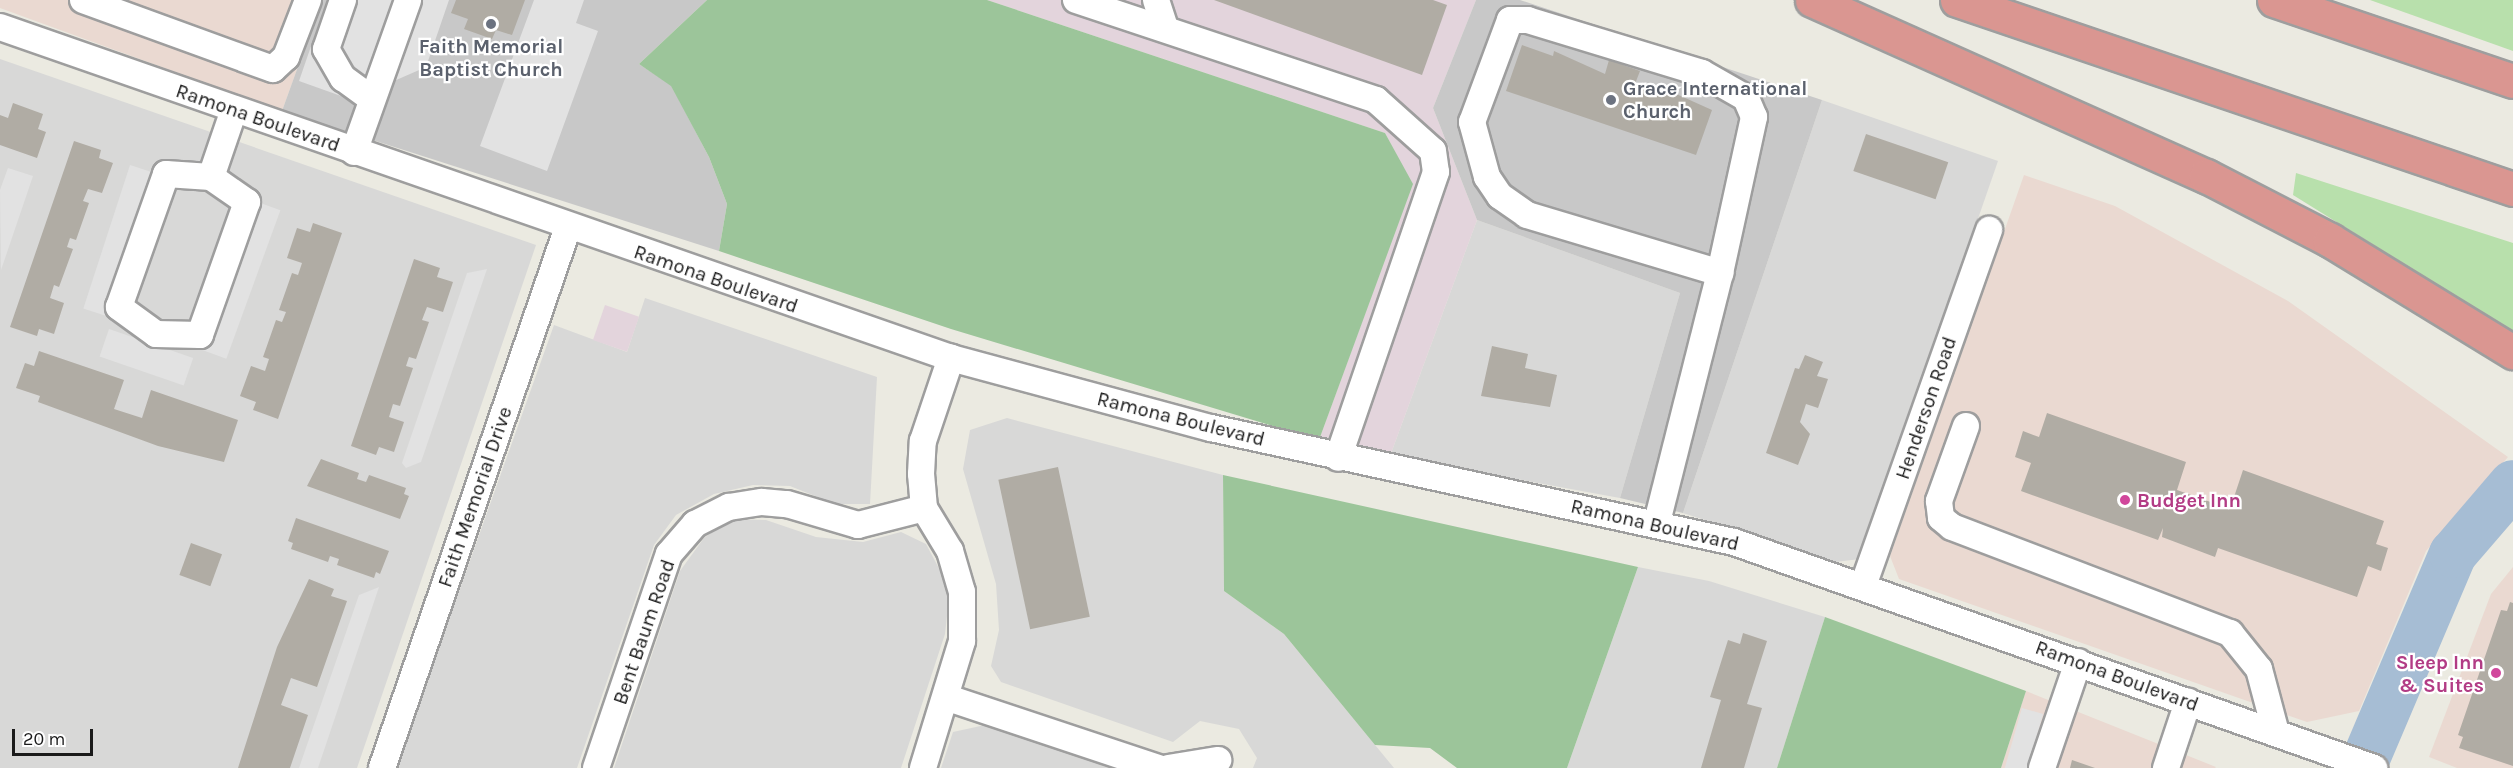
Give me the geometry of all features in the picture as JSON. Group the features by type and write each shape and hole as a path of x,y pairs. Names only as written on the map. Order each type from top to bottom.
{"highway":[{"path":"1812,0 2206,176 2330,240 2513,352"},
{"path":"1957,0 2513,189"},
{"path":"2274,0 2513,81"}],"street":[{"path":"83,0 273,69 286,57 308,0"},
{"path":"343,0 326,49 344,78 372,99"},
{"path":"354,152 408,0"},
{"path":"1076,0 1376,100 1433,151 1436,172 1338,458"},
{"path":"1156,0 1165,28"},
{"path":"1658,522 1720,273 1754,117 1746,98 1702,73 1528,20 1510,20 1472,122 1486,177 1500,195 1527,215 1720,273"},
{"name":"Ramona Boulevard","path":"0,27 951,358 1338,458 1658,522 1863,586 2374,768"},
{"path":"211,177 234,110"},
{"path":"166,174 211,177 247,202 200,334 156,333 119,307 166,174"},
{"name":"Faith Memorial Drive","path":"382,768 568,226"},
{"name":"Henderson Road","path":"1863,586 1989,230"},
{"path":"923,768 948,698 962,641 962,592 950,551 924,508 923,441 951,358"},
{"path":"1966,426 1939,501 1941,518 1952,528 2230,633 2259,669 2276,733"},
{"name":"Bent Baum Road","path":"596,768 669,554 695,524 729,507 762,502 787,504 858,525 924,508"},
{"path":"2042,768 2078,662"},
{"path":"948,698 1159,768"},
{"path":"2166,768 2188,702"},
{"path":"1168,768 1218,760"}],"shaded area":[{"path":"0,0 322,0 282,111 0,8"},
{"path":"322,0 707,0 639,64 671,85 709,157 727,204 719,251 282,111"},
{"path":"327,0 449,0 426,67 394,81 383,111 299,81"},
{"path":"534,0 584,0 576,23 598,31 547,171 480,146"},
{"path":"987,0 1476,0 1433,108 1477,220 1390,456 1319,440 1412,184 1385,133"},
{"path":"1476,0 1520,0 1822,100 1683,513 1620,498 1680,293 1477,220 1433,108"},
{"path":"0,59 536,245 357,768 0,768"},
{"path":"1822,100 1998,161 1860,559 1835,562 1683,513"},
{"path":"130,165 154,173 107,316 83,309"},
{"path":"8,168 33,176 1,270 0,190"},
{"path":"2024,175 2115,206 2288,301 2508,457 2426,551 2359,711 2307,722 1899,579 1890,556"},
{"path":"255,201 280,210 226,359 201,349"},
{"path":"1477,220 1680,293 1620,498 1390,456"},
{"path":"487,269 421,462 406,468 402,463 467,273"},
{"path":"645,298 877,377 870,504 835,504 790,486 753,485 714,494 676,515 654,545 577,768 396,768 554,325 627,352"},
{"path":"605,305 639,317 627,352 593,340"},
{"path":"109,329 193,358 184,385 100,356"},
{"path":"1007,418 1223,475 1224,591 1284,634 1394,768 1253,768 1257,758 1239,729 1200,721 1173,742 1001,682 991,666 999,630 996,584 963,469 970,430"},
{"path":"730,519 766,520 816,537 863,542 901,532 926,544 950,589 945,634 901,768 614,768 680,571 704,538"},
{"path":"1638,567 1709,581 1825,617 1777,768 1567,768"},
{"path":"2513,567 2513,768 2457,768 2429,757 2491,594"},
{"path":"379,587 318,768 299,768 359,595"},
{"path":"2026,691 2216,767 2001,768"},
{"path":"2022,708 2043,714 2028,768 2005,768"},
{"path":"985,725 1110,768 941,768 953,732"}],"green space":[{"path":"707,0 987,0 1385,133 1413,184 1319,440 951,329 719,251 727,204 709,157 671,86 639,64"},
{"path":"2370,0 2513,0 2513,51"},
{"path":"2296,173 2513,243 2513,339 2401,262 2293,195"},
{"path":"1223,475 1638,567 1567,768 1457,768 1430,748 1375,745 1284,634 1224,591"},
{"path":"1825,617 2026,691 2001,768 1777,768"}],"building":[{"name":"Faith Memorial Baptist Church","path":"456,0 525,0 512,35 496,30 492,39 464,29 468,19 451,13"},
{"path":"1214,0 1433,0 1447,5 1422,75"},
{"name":"Grace International Church","path":"1522,45 1553,56 1554,51 1605,74 1609,60 1640,71 1635,84 1663,88 1712,110 1696,155 1506,91"},
{"path":"13,103 43,114 38,129 46,132 37,158 0,145 0,115 8,118"},
{"path":"1866,134 1948,162 1936,199 1853,171"},
{"path":"74,141 101,150 99,158 113,163 102,193 88,189 83,201 89,203 76,240 70,238 67,247 73,249 59,287 54,285 50,298 64,303 54,334 39,329 37,336 10,327"},
{"path":"313,223 342,233 278,419 253,410 256,402 240,396 251,366 265,371 269,359 263,357 276,320 282,322 286,312 279,310 292,273 298,275 302,263 287,258 297,228 310,232"},
{"path":"414,259 440,268 437,277 453,282 443,312 427,307 422,320 429,322 416,359 409,357 406,366 413,368 400,406 393,404 389,417 404,422 394,452 379,447 376,455 351,446"},
{"path":"1492,346 1528,354 1525,368 1557,375 1550,407 1481,396"},
{"path":"39,351 124,380 114,409 142,418 151,390 238,420 224,462 158,446 38,402 40,396 16,388 25,363 34,366"},
{"path":"1805,355 1823,362 1817,376 1828,379 1818,408 1806,404 1800,422 1810,434 1798,465 1766,453 1795,368 1799,369"},
{"name":"Budget Inn","path":"2047,413 2186,462 2177,490 2230,509 2243,470 2384,521 2376,544 2388,548 2381,571 2368,566 2357,597 2218,548 2215,557 2162,537 2163,528 2158,540 2021,491 2031,463 2015,457 2023,431 2039,437"},
{"path":"321,459 359,473 357,479 366,482 369,475 406,488 404,494 409,496 400,519 307,486"},
{"path":"1058,467 1090,617 1030,629 998,480"},
{"path":"296,518 389,551 380,574 376,572 374,578 337,565 339,559 330,556 328,562 291,549 293,543 288,541"},
{"path":"191,543 222,554 210,586 179,575"},
{"path":"309,579 334,589 331,596 347,601 317,687 291,678 281,705 308,715 290,768 238,768 277,647"},
{"name":"Sleep Inn & Suites","path":"2510,602 2513,603 2513,766 2459,748 2463,737 2458,735 2501,610 2507,611"},
{"path":"1743,633 1767,641 1747,704 1762,708 1744,768 1701,768 1721,700 1710,697 1728,640 1740,644"},
{"path":"2072,760 2095,768 2070,768"}],"waterway":[{"path":"2362,768 2453,554 2513,484"}],"place":[{"name":"Faith Memorial Baptist Church","path":"491,24"},
{"name":"Grace International Church","path":"1611,100"},
{"name":"Budget Inn","path":"2125,500"},
{"name":"Sleep Inn & Suites","path":"2496,673"}]}
